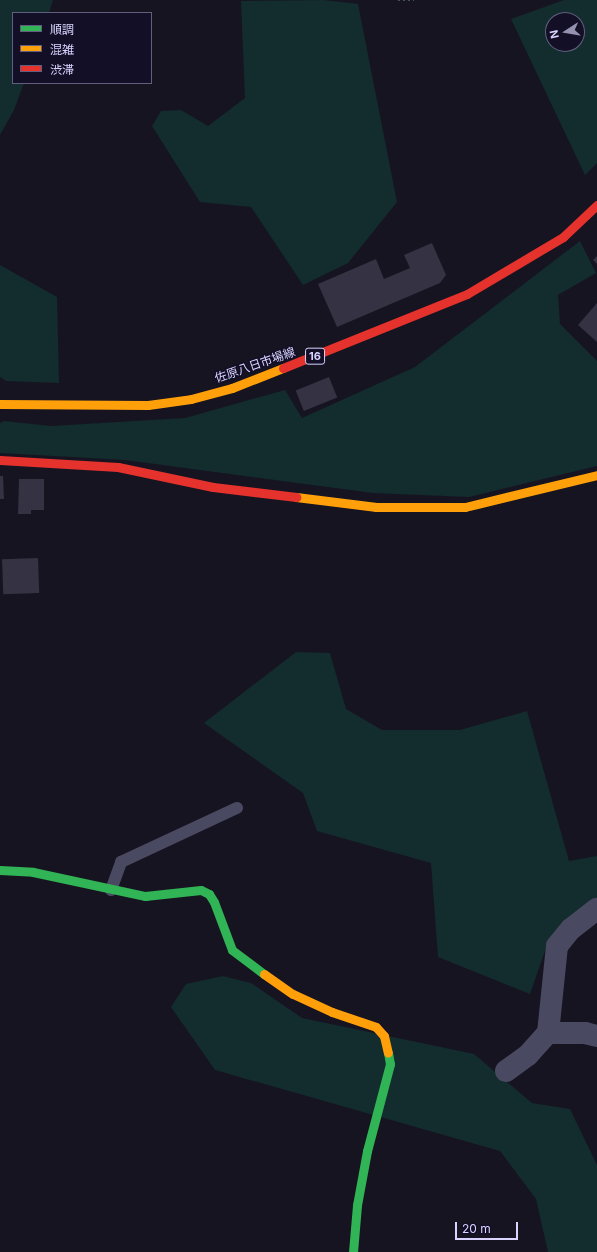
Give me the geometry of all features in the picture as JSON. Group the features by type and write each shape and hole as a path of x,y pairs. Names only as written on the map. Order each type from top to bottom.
{"street":[{"name":"佐原八日市場線","path":"0,404 148,405 191,399 232,388 467,294 564,237 597,205"},
{"path":"0,460 118,467 213,487 376,508 416,509 464,507 597,475"},
{"path":"0,870 33,872 111,890 145,896 200,890 209,894 232,950 248,963 293,994 332,1012 376,1027 384,1036 390,1064 366,1159 357,1205 353,1252"},
{"path":"506,1071 528,1055 548,1033 558,946 571,928 597,909"},
{"path":"548,1033 585,1033 597,1036"}],"lane":[{"path":"111,890 121,862 237,808"}],"path":[{"path":"398,0 414,0"}],"green space":[{"path":"0,0 53,0 49,12 12,12 12,84 24,84 14,110 0,135"},
{"path":"324,0 358,4 397,202 348,263 303,285 251,207 200,202 152,126 161,111 181,110 208,126 245,98 241,1"},
{"path":"564,0 597,0 597,163 585,175 511,19"},
{"path":"580,241 596,273 558,295 560,324 597,361 597,466 469,497 373,493 125,460 0,453 0,423 4,421 51,426 185,418 285,390 302,418 415,367"},
{"path":"0,265 57,297 59,383 6,381 0,377"},
{"path":"296,652 330,653 346,709 382,730 460,730 527,711 569,861 597,856 597,914 547,945 530,994 438,957 431,863 317,831 303,793 204,723"},
{"path":"223,976 251,983 302,1018 474,1054 532,1103 570,1109 597,1165 597,1252 548,1252 536,1199 500,1151 215,1070 171,1007 186,984"}],"building":[{"path":"432,243 446,275 440,283 337,327 318,284 376,259 384,279 410,268 404,255"},
{"path":"597,256 597,264 593,260"},
{"path":"597,303 597,342 578,325"},
{"path":"329,377 337,397 304,411 296,390"},
{"path":"0,476 3,476 4,499 0,499"},
{"path":"19,479 44,479 44,510 31,510 31,514 18,514"},
{"path":"38,558 39,593 3,594 2,559"}],"traffic: fast":[{"path":"0,870 33,872 145,896 201,890 209,894 214,902 232,950 264,974"},
{"path":"353,1252 357,1205 367,1151 390,1064 388,1053"}],"traffic: slow":[{"path":"0,404 148,405 191,399 232,388 283,368"},
{"path":"296,497 376,507 465,507 597,475"},
{"path":"264,974 293,994 332,1012 376,1027 384,1036 388,1053"}],"traffic: jam":[{"path":"283,368 467,294 563,237 597,205"},
{"path":"0,460 118,467 213,487 296,497"}]}
